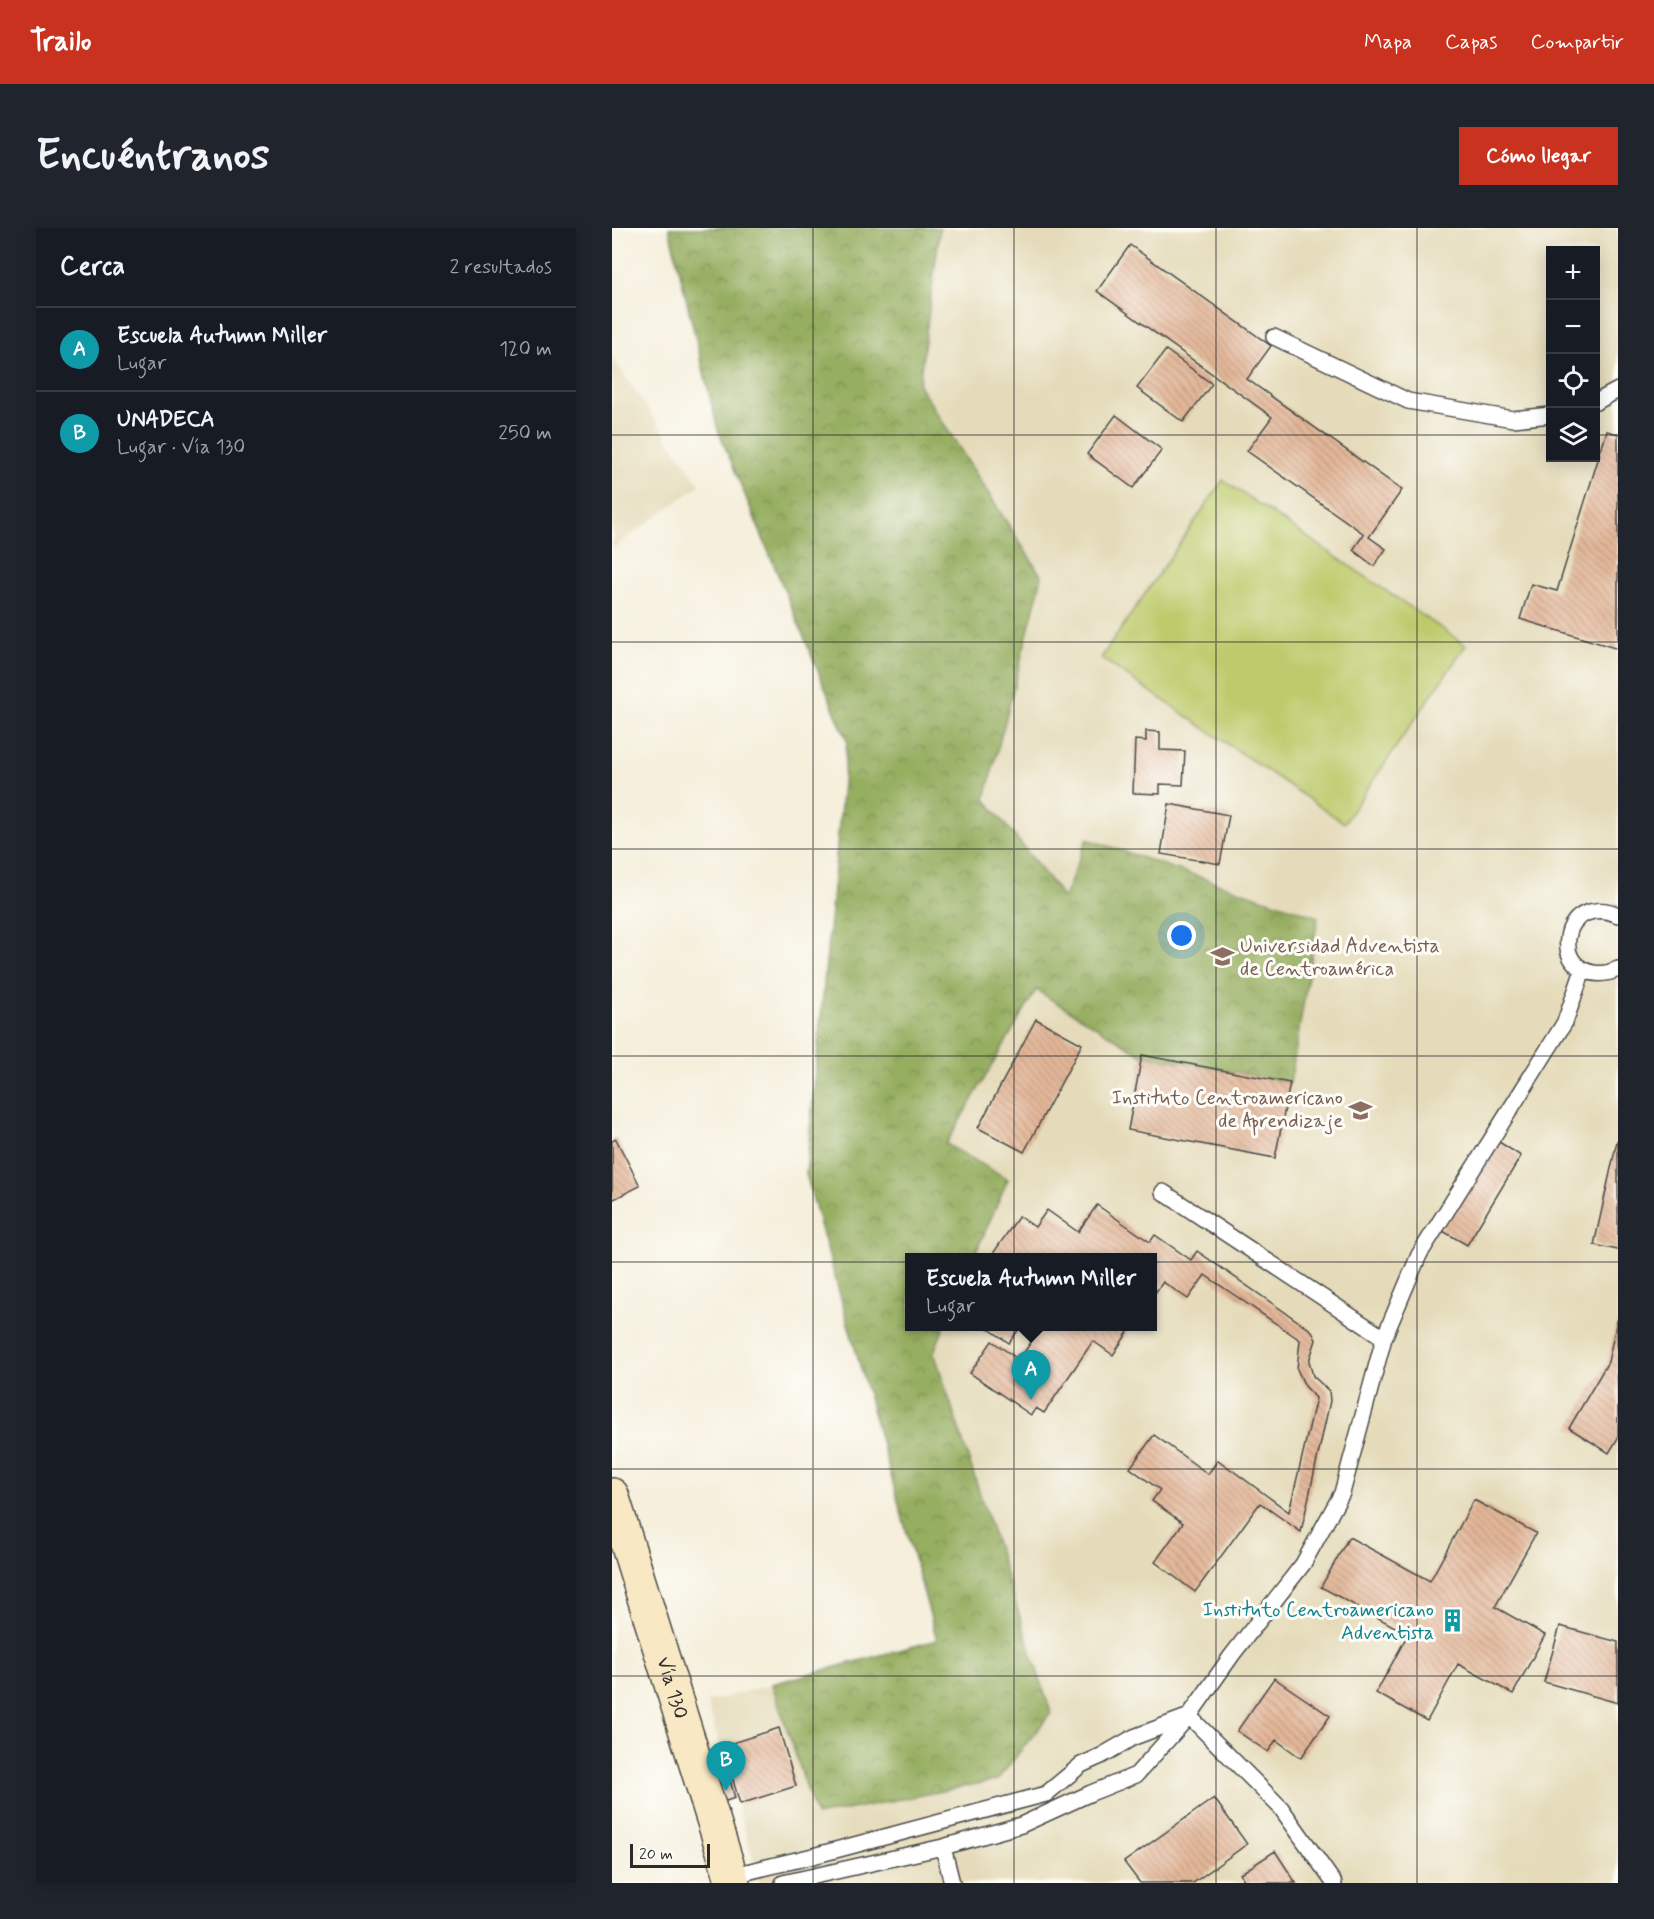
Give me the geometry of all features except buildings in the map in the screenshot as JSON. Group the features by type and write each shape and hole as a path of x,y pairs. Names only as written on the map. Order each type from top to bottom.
{"main road":[{"name":"Vía 130","path":"612,1495 731,1879"}],"lane":[{"path":"1274,337 1408,401 1513,418 1546,415"},
{"path":"1600,400 1618,390"},
{"path":"1618,915 1597,909 1586,913 1571,928 1568,938 1568,948 1572,959 1583,970 1599,975 1610,974 1618,969"},
{"path":"783,1883 943,1847 1021,1825 1090,1793 1136,1775 1190,1716 1232,1655 1304,1564 1342,1493 1384,1338 1419,1255 1565,1022 1583,970"},
{"path":"1163,1192 1384,1338"},
{"path":"731,1879 1046,1794 1081,1765 1134,1737 1190,1716"},
{"path":"1190,1716 1281,1808 1334,1883"},
{"path":"943,1847 952,1883"}],"shaded area":[{"name":"Universidad Adventista de Centroamérica","path":"669,228 1618,228 1618,1883 760,1883 707,1702 937,1640 806,1174 847,741 718,430"},
{"path":"612,357 700,485 612,549"}],"green space":[{"path":"669,228 940,228 919,385 1042,577 985,799 1064,898 1087,839 1318,917 1290,1083 1142,1055 1036,990 946,1144 1008,1179 976,1253 905,1253 905,1331 942,1331 934,1352 1051,1713 997,1780 816,1816 772,1684 937,1640 806,1174 847,741 718,430"},
{"path":"1223,480 1466,645 1344,823 1101,658"}],"place":[{"name":"Universidad Adventista de Centroamérica","path":"1222,957"},
{"name":"Instituto Centroamericano de Aprendizaje","path":"1361,1110"},
{"name":"Escuela Autumn Miller","path":"1031,1400"},
{"name":"Instituto Centroamericano Adventista","path":"1452,1621"},
{"name":"UNADECA","path":"726,1791"}]}
